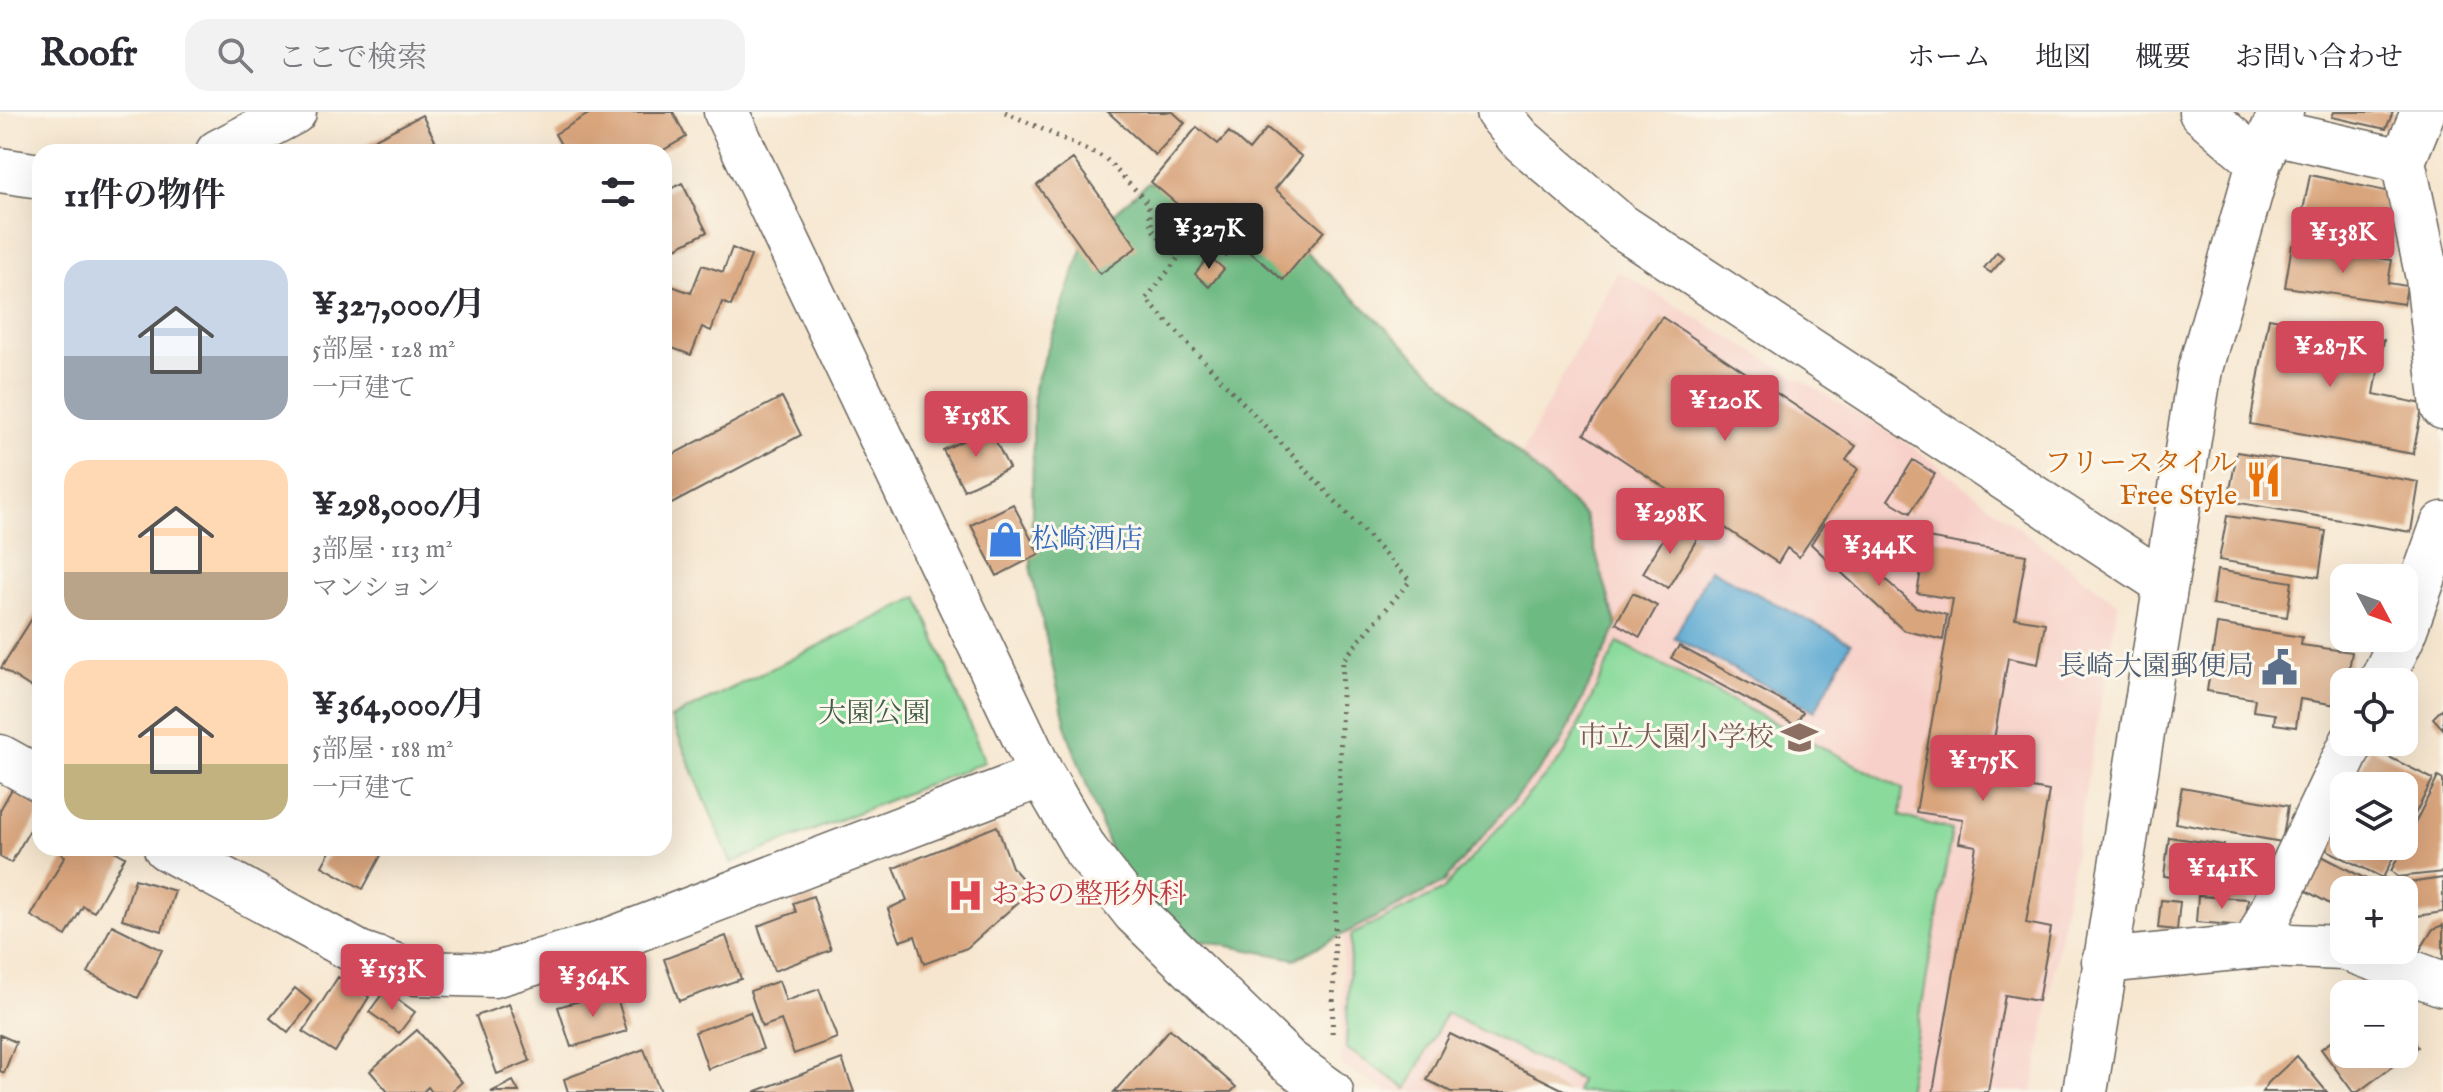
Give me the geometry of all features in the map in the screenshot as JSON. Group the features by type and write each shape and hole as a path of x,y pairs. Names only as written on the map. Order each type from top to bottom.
{"street":[{"path":"233,144 294,112"},
{"path":"726,112 1042,775 1086,851 1135,913 1288,1061 1331,1092"},
{"path":"1498,112 1520,139 1621,226 2164,583"},
{"path":"2201,112 2271,135 2403,161"},
{"path":"2423,112 2403,161 2428,278 2443,407"},
{"path":"2085,1092 2200,369 2271,135"},
{"path":"0,170 32,175"},
{"path":"2418,593 2443,524"},
{"path":"2255,946 2345,756"},
{"path":"0,757 32,775"},
{"path":"181,856 359,953 417,973 494,975 602,943 1042,775"},
{"path":"2104,961 2255,946 2330,948"},
{"path":"2389,964 2443,984"}],"path":[{"path":"1005,112 1105,158 1148,203 1152,229 1179,257 1146,299 1410,581 1343,660 1331,1092"}],"shaded area":[{"name":"市立大園小学校","path":"1618,271 1912,446 2118,604 2033,1092 1389,1092 1341,1065 1344,921 1497,500"}],"green space":[{"path":"1148,183 1235,188 1278,226 1585,516 1617,626 1561,744 1443,883 1295,959 1192,939 1120,876 1068,734 1031,571 1034,388 1086,238"},
{"name":"大園公園","path":"918,597 985,762 731,863 672,718"},
{"path":"1618,642 1903,789 1900,816 1952,830 1907,1092 1576,1092 1580,1080 1446,1013 1407,1089 1346,1048 1351,935 1442,891 1565,754"}],"water":[{"path":"1710,569 1851,643 1815,711 1674,638"}],"building":[{"path":"592,112 673,112 686,137 672,145 561,144 555,134"},
{"path":"1108,112 1173,112 1185,123 1155,155"},
{"path":"2334,112 2393,112 2386,129 2332,117"},
{"path":"422,115 437,144 366,144"},
{"path":"1197,127 1218,144 1229,132 1249,150 1267,128 1302,157 1275,189 1324,231 1283,280 1238,242 1226,256 1215,247 1209,254 1172,224 1184,210 1151,182"},
{"path":"1073,159 1137,247 1100,274 1037,185"},
{"path":"2310,175 2395,193 2384,244 2300,226"},
{"path":"682,183 707,232 672,250 672,188"},
{"path":"2292,245 2392,260 2388,283 2407,286 2404,304 2285,287"},
{"path":"732,248 751,256 731,306 722,302 711,331 702,327 691,355 672,348 672,286 691,293 702,265 723,272"},
{"path":"1997,252 2004,258 1991,273 1984,268"},
{"path":"1209,256 1224,269 1209,287 1195,274"},
{"path":"1662,317 1856,446 1846,460 1858,469 1799,557 1787,548 1778,563 1584,434"},
{"path":"2269,318 2384,340 2374,394 2423,404 2413,454 2250,424"},
{"path":"782,397 801,435 672,504 672,455"},
{"path":"989,428 1009,468 964,490 943,450"},
{"path":"2237,452 2419,482 2411,532 2228,501"},
{"path":"1913,460 1935,474 1910,513 1888,500"},
{"name":"松崎酒店","path":"1013,504 1039,554 997,576 971,525"},
{"path":"2227,516 2326,531 2319,577 2219,560"},
{"path":"1672,524 1697,539 1668,588 1643,573"},
{"path":"1824,524 1916,607 1947,615 1943,640 1903,630 1811,544"},
{"path":"1927,538 2026,555 2015,618 2045,623 2038,664 2008,658 1987,780 2049,791 2026,923 2051,928 2038,1001 2005,995 1988,1092 1933,1092 1976,846 1959,843 1963,819 1916,812 1953,599 1917,593"},
{"path":"2217,570 2292,582 2287,617 2212,605"},
{"path":"1633,593 1657,606 1640,637 1616,623"},
{"path":"32,619 32,688 1,668"},
{"name":"長崎大園郵便局","path":"2217,624 2302,637 2301,645 2330,649 2330,652 2352,652 2349,668 2330,668 2330,704 2300,699 2296,727 2274,724 2275,714 2253,711 2255,699 2207,691"},
{"path":"1679,646 1803,712 1795,725 1671,658"},
{"path":"2443,708 2443,729 2433,718"},
{"path":"2367,756 2387,756 2433,779 2418,808 2418,772 2359,772"},
{"path":"2438,777 2443,780 2443,872 2397,876 2391,871 2396,860 2418,860 2418,817"},
{"path":"13,787 32,798 32,826 11,863 0,857 0,810"},
{"path":"2182,787 2288,806 2282,842 2175,823"},
{"name":"おおの整形外科","path":"997,826 1012,867 1032,890 967,948 924,964 915,936 900,941 888,909 907,900 894,868"},
{"path":"2330,829 2330,852 2321,847"},
{"path":"2169,837 2224,845 2218,884 2164,876"},
{"path":"2316,853 2360,876 2330,876 2330,904 2299,887"},
{"path":"65,856 125,857 94,912 83,906 66,936 31,916"},
{"path":"328,856 381,856 363,889 322,866"},
{"path":"2347,860 2392,860 2384,876"},
{"path":"2443,878 2443,912 2418,916 2418,882"},
{"path":"135,879 175,891 162,931 122,919"},
{"path":"813,896 831,950 774,971 758,926 796,912 793,903"},
{"path":"2198,896 2248,899 2245,926 2196,922"},
{"path":"2161,900 2180,902 2177,930 2158,928"},
{"path":"112,925 162,950 138,998 88,973"},
{"path":"2443,925 2443,961 2418,953 2433,929"},
{"path":"726,936 741,979 679,1001 664,959"},
{"path":"338,977 369,997 335,1052 303,1032"},
{"path":"779,981 786,1001 819,989 837,1038 794,1054 781,1020 762,1027 750,991"},
{"path":"295,988 312,1002 288,1033 270,1018"},
{"path":"385,990 415,1012 399,1033 369,1012"},
{"path":"615,991 627,1031 571,1047 558,1007"},
{"path":"509,1004 530,1061 497,1074 476,1016"},
{"path":"750,1012 763,1049 708,1069 695,1032"},
{"path":"1170,1029 1236,1087 1231,1092 1114,1092"},
{"path":"417,1030 462,1082 451,1092 432,1092 428,1087 423,1092 388,1092 370,1071"},
{"path":"1450,1034 1568,1092 1451,1092 1427,1080"},
{"path":"0,1035 16,1042 4,1073 0,1071"},
{"path":"2330,1042 2330,1061 2321,1049"},
{"path":"644,1049 660,1092 568,1092 564,1079"},
{"path":"2297,1056 2327,1092 2262,1092 2269,1082"},
{"path":"842,1059 854,1092 754,1092"},
{"path":"2335,1068 2390,1068 2358,1092 2353,1092"},
{"path":"513,1081 519,1092 491,1092"}],"place":[{"name":"フリースタイル Free Style","path":"2263,480"},
{"name":"松崎酒店","path":"1005,540"},
{"name":"長崎大園郵便局","path":"2280,667"},
{"name":"市立大園小学校","path":"1800,738"},
{"name":"おおの整形外科","path":"965,895"}]}
